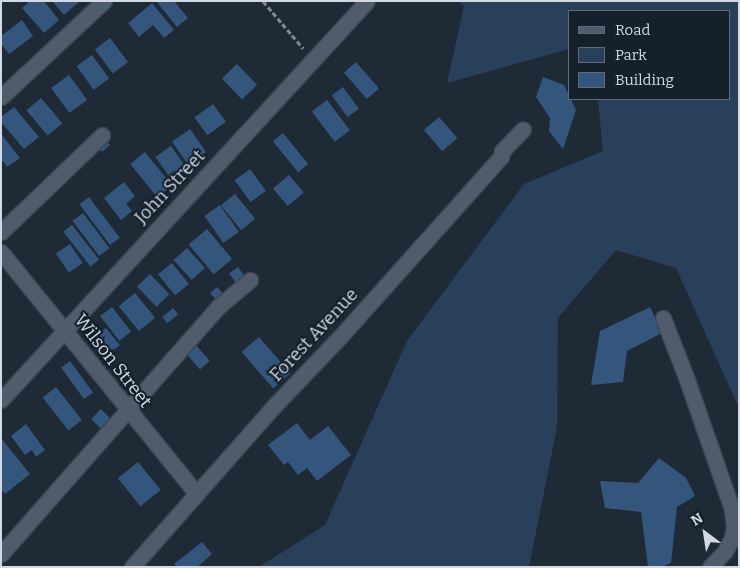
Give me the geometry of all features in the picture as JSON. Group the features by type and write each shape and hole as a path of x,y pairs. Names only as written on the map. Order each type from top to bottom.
{"street":[{"path":"1,97 104,1"},
{"name":"John Street","path":"1,400 367,1"},
{"name":"Forest Avenue","path":"132,567 501,157 502,151 522,129"},
{"path":"1,232 102,134"},
{"name":"Wilson Street","path":"1,252 196,494"},
{"path":"1,554 218,307 250,280"},
{"path":"663,318 732,508 734,527 732,538 725,551 710,567"}],"path":[{"path":"263,1 312,59"}],"green space":[{"path":"457,1 739,1 739,408 676,268 616,250 558,318 557,427 529,567 259,567 325,525 407,341 524,184 603,151 598,100 730,100 730,10 568,10 568,49 447,83 464,6"}],"building":[{"path":"30,1 44,1 59,20 44,33 22,8"},
{"path":"52,1 78,1 79,2 64,15"},
{"path":"156,1 174,1 188,18 177,27"},
{"path":"152,3 174,30 164,38 153,25 139,37 128,23"},
{"path":"22,20 33,36 9,54 1,44 1,36"},
{"path":"110,38 128,62 113,73 95,49"},
{"path":"92,55 109,78 94,90 77,66"},
{"path":"356,62 379,88 367,99 344,72"},
{"path":"237,64 257,85 242,99 222,79"},
{"path":"69,75 87,100 69,113 51,88"},
{"path":"543,77 564,85 568,93 568,100 571,100 576,110 563,149 549,131 550,118 536,97"},
{"path":"343,87 359,109 348,117 332,95"},
{"path":"41,98 62,123 48,135 26,110"},
{"path":"327,100 350,130 335,142 312,111"},
{"path":"213,104 226,122 207,135 194,118"},
{"path":"14,107 39,137 24,149 1,122 1,117"},
{"path":"439,117 457,138 442,151 424,130"},
{"path":"190,129 206,152 188,165 172,142"},
{"path":"283,133 308,164 298,172 273,141"},
{"path":"1,134 20,158 7,167 1,159"},
{"path":"105,140 110,145 102,152 98,147"},
{"path":"171,146 187,169 171,180 155,157"},
{"path":"145,152 172,185 157,197 130,164"},
{"path":"250,169 266,191 250,202 235,180"},
{"path":"289,175 304,193 288,206 273,188"},
{"path":"124,182 135,196 126,204 132,211 121,220 104,198"},
{"path":"235,194 255,219 241,230 221,205"},
{"path":"89,197 120,238 110,245 79,204"},
{"path":"220,205 239,232 223,243 204,216"},
{"path":"83,213 109,248 99,256 73,221"},
{"path":"72,225 99,260 90,266 63,232"},
{"path":"207,229 232,259 214,274 189,244"},
{"path":"70,244 83,263 69,273 56,254"},
{"path":"187,248 205,268 192,280 174,260"},
{"path":"172,263 189,284 175,295 158,274"},
{"path":"238,267 246,278 237,285 229,273"},
{"path":"150,274 169,294 157,307 137,287"},
{"path":"217,287 223,294 216,300 210,293"},
{"path":"135,293 155,318 139,331 119,306"},
{"path":"112,307 131,331 119,341 100,316"},
{"path":"650,307 662,333 627,351 623,382 591,385 600,331"},
{"path":"173,308 178,314 167,323 162,317"},
{"path":"106,328 120,345 110,353 96,336"},
{"path":"259,337 290,373 273,388 242,352"},
{"path":"196,345 210,361 200,369 186,354"},
{"path":"70,361 93,393 84,399 61,367"},
{"path":"56,387 82,420 68,431 43,397"},
{"path":"101,409 111,419 101,429 91,419"},
{"path":"297,423 310,440 328,426 351,455 317,481 307,468 298,475 288,462 284,465 268,445"},
{"path":"26,424 45,450 36,457 32,450 25,455 11,436"},
{"path":"1,438 30,474 5,494 1,489"},
{"path":"659,458 686,478 695,496 677,507 671,563 661,567 648,567 641,512 605,508 600,481 638,483"},
{"path":"138,462 161,490 140,506 118,478"},
{"path":"202,542 212,554 197,567 177,567 174,564"}]}
